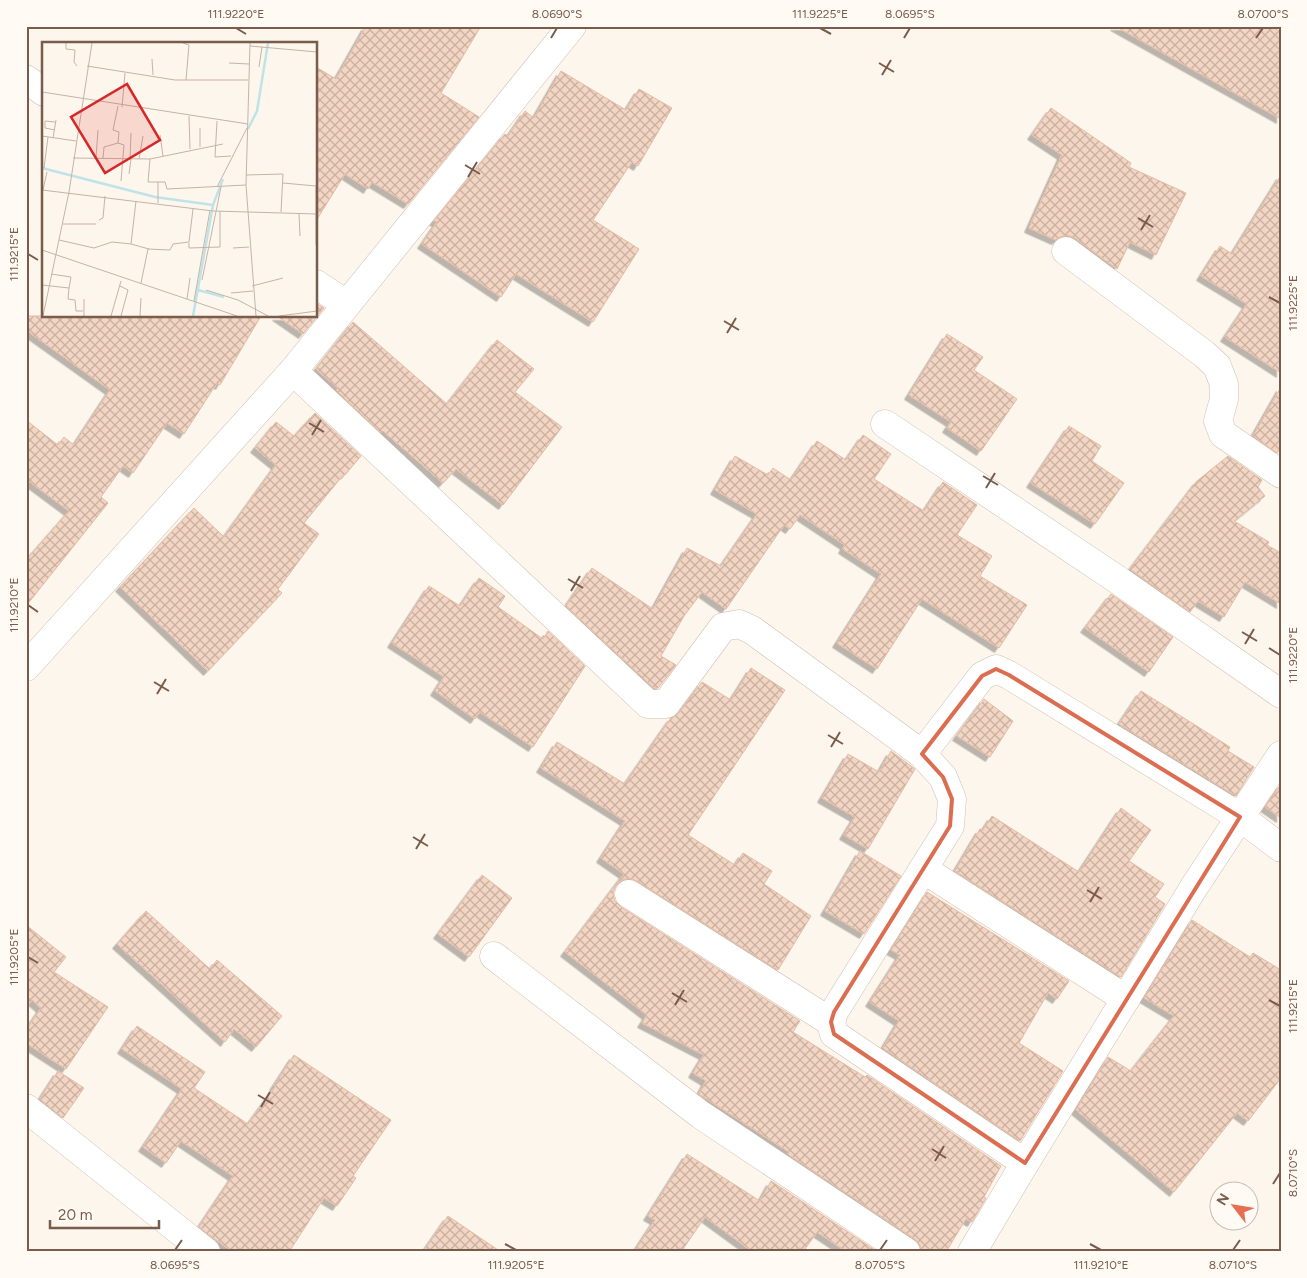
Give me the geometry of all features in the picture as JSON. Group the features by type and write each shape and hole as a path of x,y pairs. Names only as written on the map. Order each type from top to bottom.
{"street":[{"path":"26,667 293,371 572,26"},
{"path":"26,79 42,91"},
{"path":"1066,251 1204,354 1217,366 1224,384 1224,399 1218,420 1223,434 1281,474"},
{"path":"318,285 346,304"},
{"path":"293,371 648,704 666,704 723,627 739,624 752,630 922,754 943,778 952,799 950,826 834,1012 831,1022 834,1034 1025,1163"},
{"path":"885,424 1114,578 1281,694"},
{"path":"922,754 982,676 996,669 1009,675 1240,817 1281,848"},
{"path":"972,1252 1194,887 1281,755"},
{"path":"923,870 1126,999"},
{"path":"629,894 831,1022"},
{"path":"494,956 700,1114 906,1252"},
{"path":"26,1108 206,1252"}],"highlighted area":[{"path":"996,669 1009,675 1240,817 1025,1163 834,1034 831,1022 834,1012 950,826 952,799 943,777 922,754 982,676"}],"building":[{"path":"366,26 481,26 441,93 479,117 408,204 372,182 368,189 345,174 318,218 318,68 336,79"},
{"path":"1115,26 1270,26 1281,32 1281,119"},
{"path":"561,71 626,110 639,89 672,108 638,166 632,162 593,220 639,249 593,322 516,274 501,297 422,244 437,222 434,221 505,134 508,136 525,111 534,118"},
{"path":"1051,108 1131,163 1129,167 1186,193 1156,255 1130,242 1117,269 1075,238 1067,235 1056,240 1029,228 1062,155 1032,135"},
{"path":"1281,175 1281,373 1225,337 1247,304 1201,276 1220,246 1232,254"},
{"path":"318,304 324,308 318,315"},
{"path":"26,316 42,316 42,318 260,318 220,385 217,383 184,434 167,423 133,473 123,466 101,497 108,503 26,606 26,560 69,511 26,479 26,420 58,445 64,437 74,445 110,390 26,330"},
{"path":"280,318 316,318 303,334"},
{"path":"353,322 447,404 497,340 534,369 515,392 562,427 503,505 456,469 443,483 383,431 381,433 336,390 338,388 316,369"},
{"path":"947,334 983,357 974,370 1017,399 981,451 947,428 951,422 909,395"},
{"path":"1281,387 1281,447 1277,453 1253,436"},
{"path":"315,413 361,456 304,523 319,534 278,589 282,593 208,671 120,587 194,508 224,537 276,465 255,448 276,422 294,436"},
{"path":"1069,426 1101,446 1092,461 1124,483 1095,524 1031,483"},
{"path":"863,435 891,454 874,479 924,511 943,482 977,505 957,535 992,556 980,576 1027,605 999,648 922,599 877,669 837,643 881,574 843,549 845,545 800,515 790,529 784,525 726,609 702,592 684,616 661,656 676,665 658,688 654,688 566,606 592,568 653,609 687,548 721,566 757,514 715,490 735,456 768,475 773,468 791,480 817,441 846,460"},
{"path":"1228,456 1262,480 1258,487 1265,496 1234,521 1269,542 1267,545 1281,553 1281,604 1245,582 1224,617 1198,601 1190,612 1130,569 1197,481"},
{"path":"479,578 505,596 498,607 543,639 548,631 585,666 533,747 480,712 475,719 435,691 444,677 392,643 429,586 460,606"},
{"path":"1111,594 1173,637 1149,672 1085,628"},
{"path":"751,668 785,690 688,835 735,865 743,853 772,871 764,884 811,916 778,970 637,881 629,878 621,880 613,893 615,901 621,907 800,1021 793,1032 865,1077 867,1075 1001,1166 972,1222 966,1219 946,1252 921,1252 920,1245 915,1239 788,1154 789,1152 699,1094 706,1081 693,1073 704,1055 642,1023 647,1015 565,952 624,874 601,858 625,821 541,768 557,742 625,784 671,718 679,713 702,682 731,700"},
{"path":"1141,691 1230,747 1228,751 1254,767 1236,796 1119,724"},
{"path":"984,699 1013,721 990,757 957,736"},
{"path":"891,751 915,769 868,849 844,835 855,817 822,798 848,754 879,772"},
{"path":"1281,784 1281,818 1265,807"},
{"path":"1121,808 1151,830 1129,861 1164,884 1155,897 1165,904 1121,977 955,871 980,829 983,830 992,816 1079,872"},
{"path":"860,851 901,876 864,934 825,911"},
{"path":"482,875 512,898 469,957 438,934"},
{"path":"927,892 1069,981 1057,999 1048,993 1019,1043 1063,1071 1020,1141 883,1048 899,1021 870,1002 900,955 891,950"},
{"path":"146,911 210,969 217,960 282,1016 256,1047 234,1029 225,1042 117,944"},
{"path":"1192,920 1250,957 1253,953 1281,970 1281,1078 1248,1121 1237,1113 1174,1192 1076,1110 1108,1057 1131,1071 1174,1016 1144,998"},
{"path":"26,925 66,957 54,972 108,1007 66,1069 26,1043 26,1030 41,1008 32,1000 26,1008"},
{"path":"137,1026 205,1072 194,1088 248,1124 275,1087 294,1055 391,1120 353,1176 356,1178 337,1206 324,1198 289,1252 233,1252 216,1240 199,1227 233,1176 181,1141 166,1163 143,1147 182,1089 122,1049"},
{"path":"58,1071 84,1088 63,1118 40,1099"},
{"path":"687,1154 760,1201 771,1181 878,1252 847,1252 817,1232 803,1252 753,1252 705,1217 681,1252 634,1252 655,1220 648,1216"},
{"path":"448,1216 501,1252 423,1252"}]}
